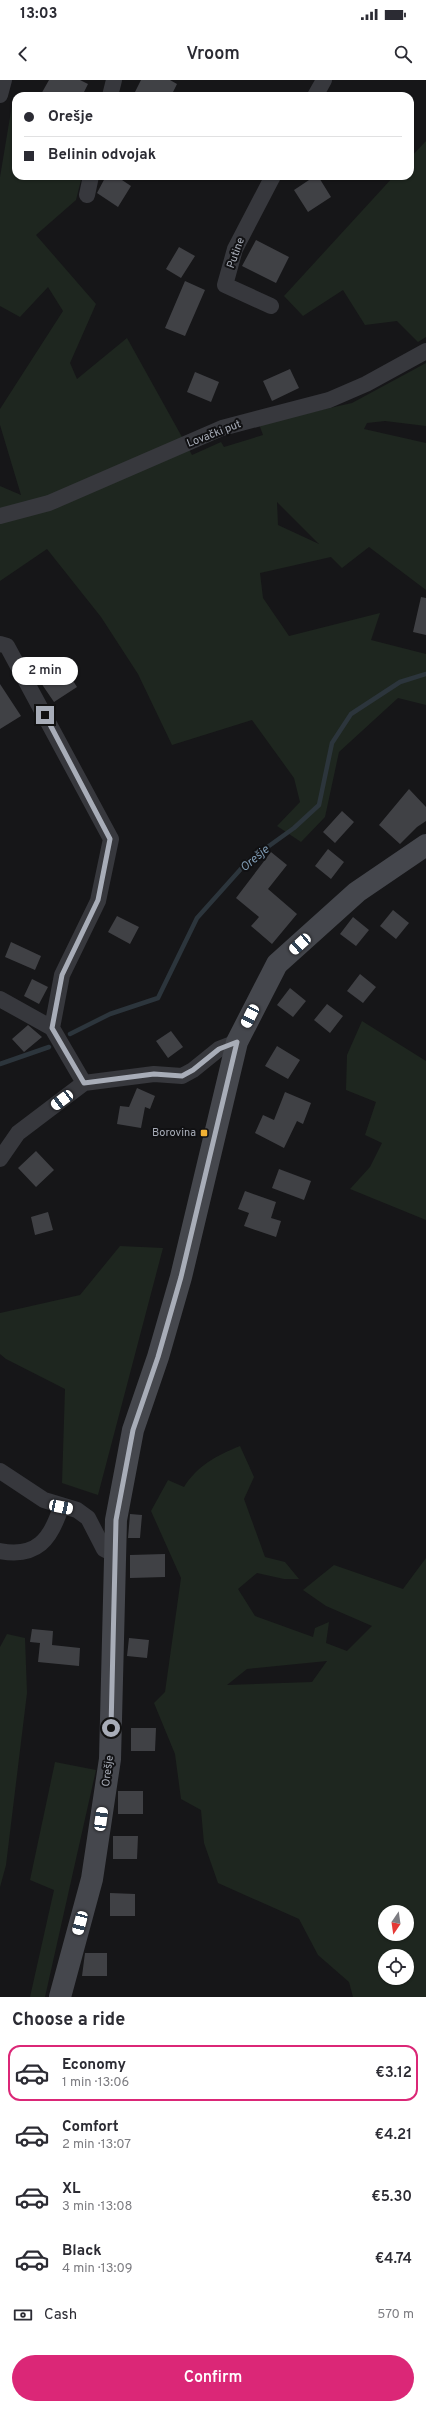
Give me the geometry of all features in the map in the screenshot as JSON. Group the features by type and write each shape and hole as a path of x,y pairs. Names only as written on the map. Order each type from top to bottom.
{"street":[{"path":"0,95 4,80"},
{"path":"111,92 114,80"},
{"path":"318,92 324,80"},
{"path":"87,195 90,180"},
{"name":"Putine","path":"271,180 235,249 226,285 272,306"},
{"name":"Lovački put","path":"0,516 56,500 222,428 329,400 366,384 426,351"},
{"path":"0,644 7,646 110,839 98,900 62,975 52,1028"},
{"name":"Orešje","path":"60,1997 92,1879 110,1759 114,1652 114,1554 116,1520 133,1430 158,1357 181,1277 237,1042 277,964 357,892 426,845"},
{"path":"0,999 52,1028 84,1083"},
{"path":"0,1159 18,1133 84,1083 154,1074 182,1076 193,1070 219,1049 237,1042"},
{"path":"0,1471 44,1500 61,1507 77,1510 88,1518 104,1549 114,1554"},
{"path":"0,1551 24,1551 35,1548 47,1540 56,1524 61,1507"}],"shaded area":[{"path":"12,105 12,180 81,180 76,200 36,235 96,304 70,363 77,379 127,338 192,455 221,442 224,447 263,435 259,424 352,403 426,363 426,426 385,421 367,423 364,429 426,443 426,590 369,547 342,568 331,557 260,573 263,598 289,636 380,613 371,640 426,654 426,705 398,698 339,752 325,817 301,842 277,826 300,802 294,778 252,720 172,745 138,674 101,617 47,549 0,581 0,486 21,495 0,425 0,409 63,311 48,287 20,317 0,306 0,177","holes":["277,502 319,544 278,525"]},
{"path":"426,141 426,337 418,342 397,321 365,325 343,290 303,316 284,296 390,180 414,180 414,154"},
{"path":"362,1021 426,1061 426,1220 350,1189 370,1167 382,1143 365,1135 376,1102 346,1090 347,1055"},
{"path":"120,1246 163,1248 98,1495 62,1483 65,1389 6,1359 0,1354 0,1313 80,1295"},
{"path":"240,1446 254,1477 244,1499 265,1557 285,1562 299,1579 284,1579 257,1573 238,1589 255,1616 313,1637 315,1628 329,1622 326,1643 347,1651 372,1626 326,1606 303,1590 334,1565 403,1589 426,1558 426,1997 353,1997 349,1982 318,1955 299,1919 218,1883 204,1843 201,1810 181,1799 175,1754 154,1703 165,1692 181,1578 151,1511 168,1480 184,1487 195,1473 215,1458","holes":["327,1661 312,1682 227,1685 247,1669"]},
{"path":"7,1634 25,1638 27,1693 6,1865 0,1887 0,1647"},
{"path":"55,1762 96,1770 45,1997 30,1997 54,1890 30,1880"}],"building":[{"path":"49,80 80,80 88,84 84,92 42,92"},
{"path":"141,80 170,80 177,84 173,92 135,92"},
{"path":"104,180 122,180 131,186 118,207 97,193"},
{"path":"309,180 320,180 331,197 308,212 294,190"},
{"path":"256,240 289,257 276,283 242,266"},
{"path":"179,247 195,256 181,278 166,269"},
{"path":"185,281 205,290 185,336 165,328"},
{"path":"290,369 299,388 272,401 263,381"},
{"path":"195,372 219,382 211,402 187,392"},
{"path":"421,597 426,598 426,635 413,632"},
{"path":"63,665 77,687 54,702 39,680"},
{"path":"0,684 21,716 0,729"},
{"path":"409,789 426,807 426,821 417,827 400,844 379,825"},
{"path":"342,811 354,822 335,843 323,832"},
{"path":"328,849 344,862 331,879 315,866"},
{"path":"271,852 287,865 268,889 297,914 272,944 251,926 259,917 236,898"},
{"path":"393,910 409,923 396,939 380,926"},
{"path":"117,916 139,927 130,944 108,932"},
{"path":"353,917 369,930 356,946 340,934"},
{"path":"11,942 41,956 35,970 5,957"},
{"path":"360,974 376,987 363,1003 347,991"},
{"path":"32,979 48,987 39,1004 24,996"},
{"path":"290,988 306,1001 293,1017 277,1005"},
{"path":"327,1004 343,1016 330,1033 314,1020"},
{"path":"28,1025 42,1037 24,1052 12,1039"},
{"path":"171,1031 183,1047 168,1058 156,1041"},
{"path":"277,1046 300,1060 288,1079 265,1066"},
{"path":"137,1088 155,1096 150,1109 145,1107 141,1128 117,1124 120,1106 129,1107"},
{"path":"285,1092 311,1103 303,1124 297,1121 284,1148 255,1133 263,1115 274,1120"},
{"path":"36,1151 54,1170 36,1187 18,1168"},
{"path":"279,1169 311,1181 304,1200 272,1188"},
{"path":"245,1191 276,1202 271,1218 281,1221 276,1237 244,1226 249,1213 238,1209"},
{"path":"48,1212 53,1230 35,1235 31,1217"},
{"path":"130,1514 142,1515 140,1538 128,1538"},
{"path":"165,1554 165,1577 130,1578 130,1555"},
{"path":"32,1629 53,1631 52,1645 80,1648 79,1666 38,1662 40,1643 30,1642"},
{"path":"129,1638 149,1640 147,1658 127,1656"},
{"path":"131,1728 156,1728 155,1751 131,1751"},
{"path":"118,1791 143,1791 143,1814 118,1814"},
{"path":"113,1836 138,1836 137,1859 113,1859"},
{"path":"110,1893 135,1894 135,1916 110,1916"},
{"path":"85,1953 107,1953 107,1976 82,1976"}],"waterway":[{"name":"Orešje","path":"70,1034 110,1014 158,998 197,918 248,861 294,828 319,805 332,743 351,714 400,682 426,674"},
{"name":"Orešje","path":"0,1064 49,1047"}],"place":[{"name":"Borovina","path":"204,1133"}],"route":[{"path":"45,715 110,839 98,900 62,975 52,1028 84,1083 154,1074 182,1076 193,1070 219,1049 237,1042 215,1127 181,1277 158,1357 133,1430 116,1520 111,1728"}]}
